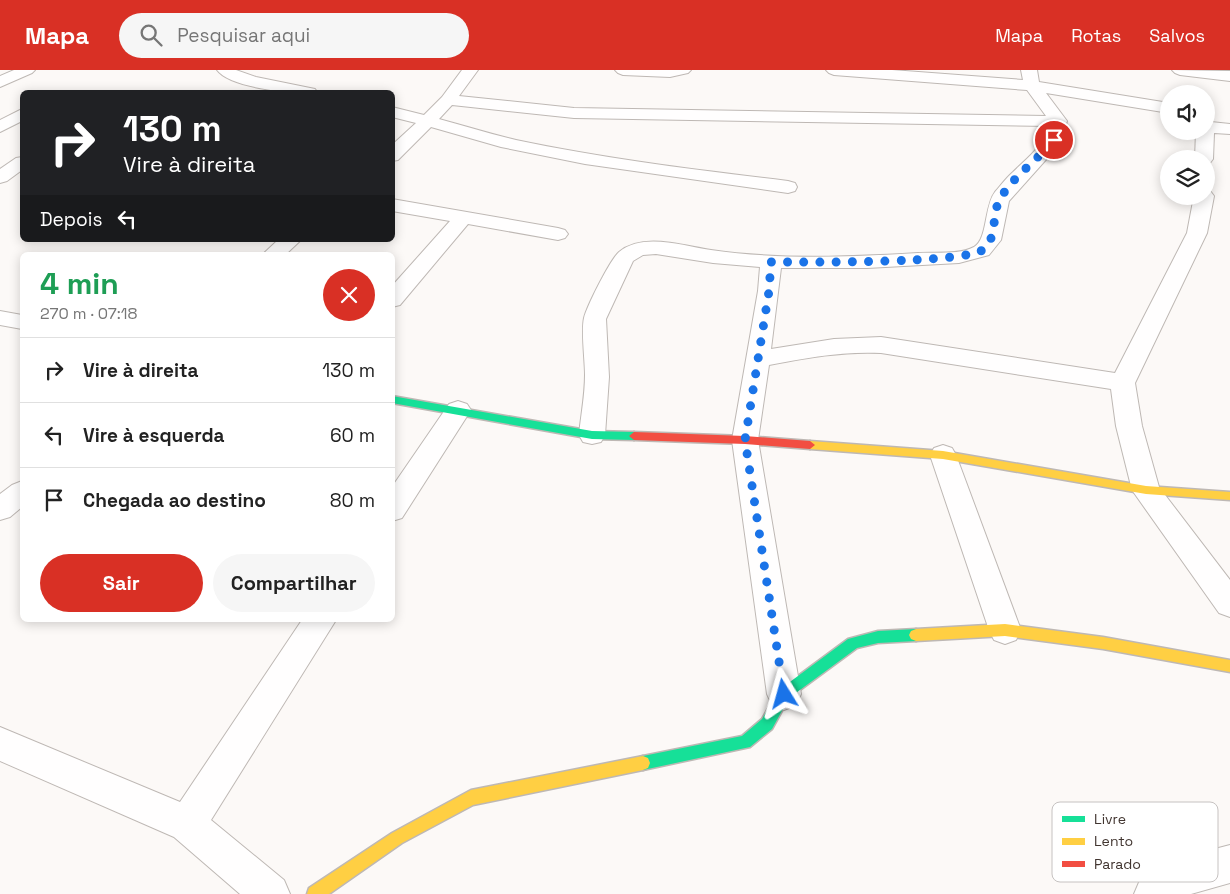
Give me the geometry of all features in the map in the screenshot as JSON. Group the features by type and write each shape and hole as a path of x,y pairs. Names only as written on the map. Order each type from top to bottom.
{"street":[{"path":"5,86 27,70"},
{"path":"225,70 230,74 250,80 299,90"},
{"path":"395,153 430,120 448,100 470,70"},
{"path":"623,70 670,72 683,70"},
{"path":"834,70 1030,78 1160,106"},
{"path":"1180,70 1230,76"},
{"path":"592,435 597,377 595,319 619,267 626,257 638,249 656,248 713,257 771,262 867,262 959,257 982,251 991,240 999,200 1054,140 1059,121 1030,78"},
{"path":"448,100 574,113 1059,121"},
{"path":"395,113 430,120 518,146 687,175 788,187"},
{"path":"0,127 20,115"},
{"path":"1215,128 1230,129"},
{"path":"0,177 20,163"},
{"path":"1202,205 1197,233 1123,383 1129,426 1146,490 1230,604"},
{"path":"395,206 558,234"},
{"path":"395,297 463,218"},
{"path":"276,252 288,242"},
{"path":"771,262 769,291 745,440 784,694"},
{"path":"0,318 20,322"},
{"path":"757,360 837,345 859,344 1123,383"},
{"path":"395,400 592,435 745,440 943,455 1146,490 1230,496"},
{"path":"395,505 458,410"},
{"path":"943,455 1005,630"},
{"path":"0,508 20,493"},
{"path":"187,824 319,622"},
{"path":"315,894 397,838 471,798 745,742 767,724 784,694 853,643 878,637 1005,630 1103,643 1230,666"},
{"path":"0,744 187,824 270,894"},
{"path":"1154,894 1174,882"}],"traffic: fast":[{"path":"395,400 592,435 634,436"},
{"path":"643,763 745,742 767,724 784,694 853,643 878,637 916,635"}],"traffic: slow":[{"path":"810,445 943,455 1146,490 1230,496"},
{"path":"916,635 1005,630 1103,643 1230,666"},
{"path":"315,894 397,838 471,798 643,763"}],"traffic: jam":[{"path":"634,436 745,440 810,445"}],"route":[{"path":"784,694 745,440 769,291 771,262 867,262 959,257 982,251 991,240 999,200 1054,140"}]}
